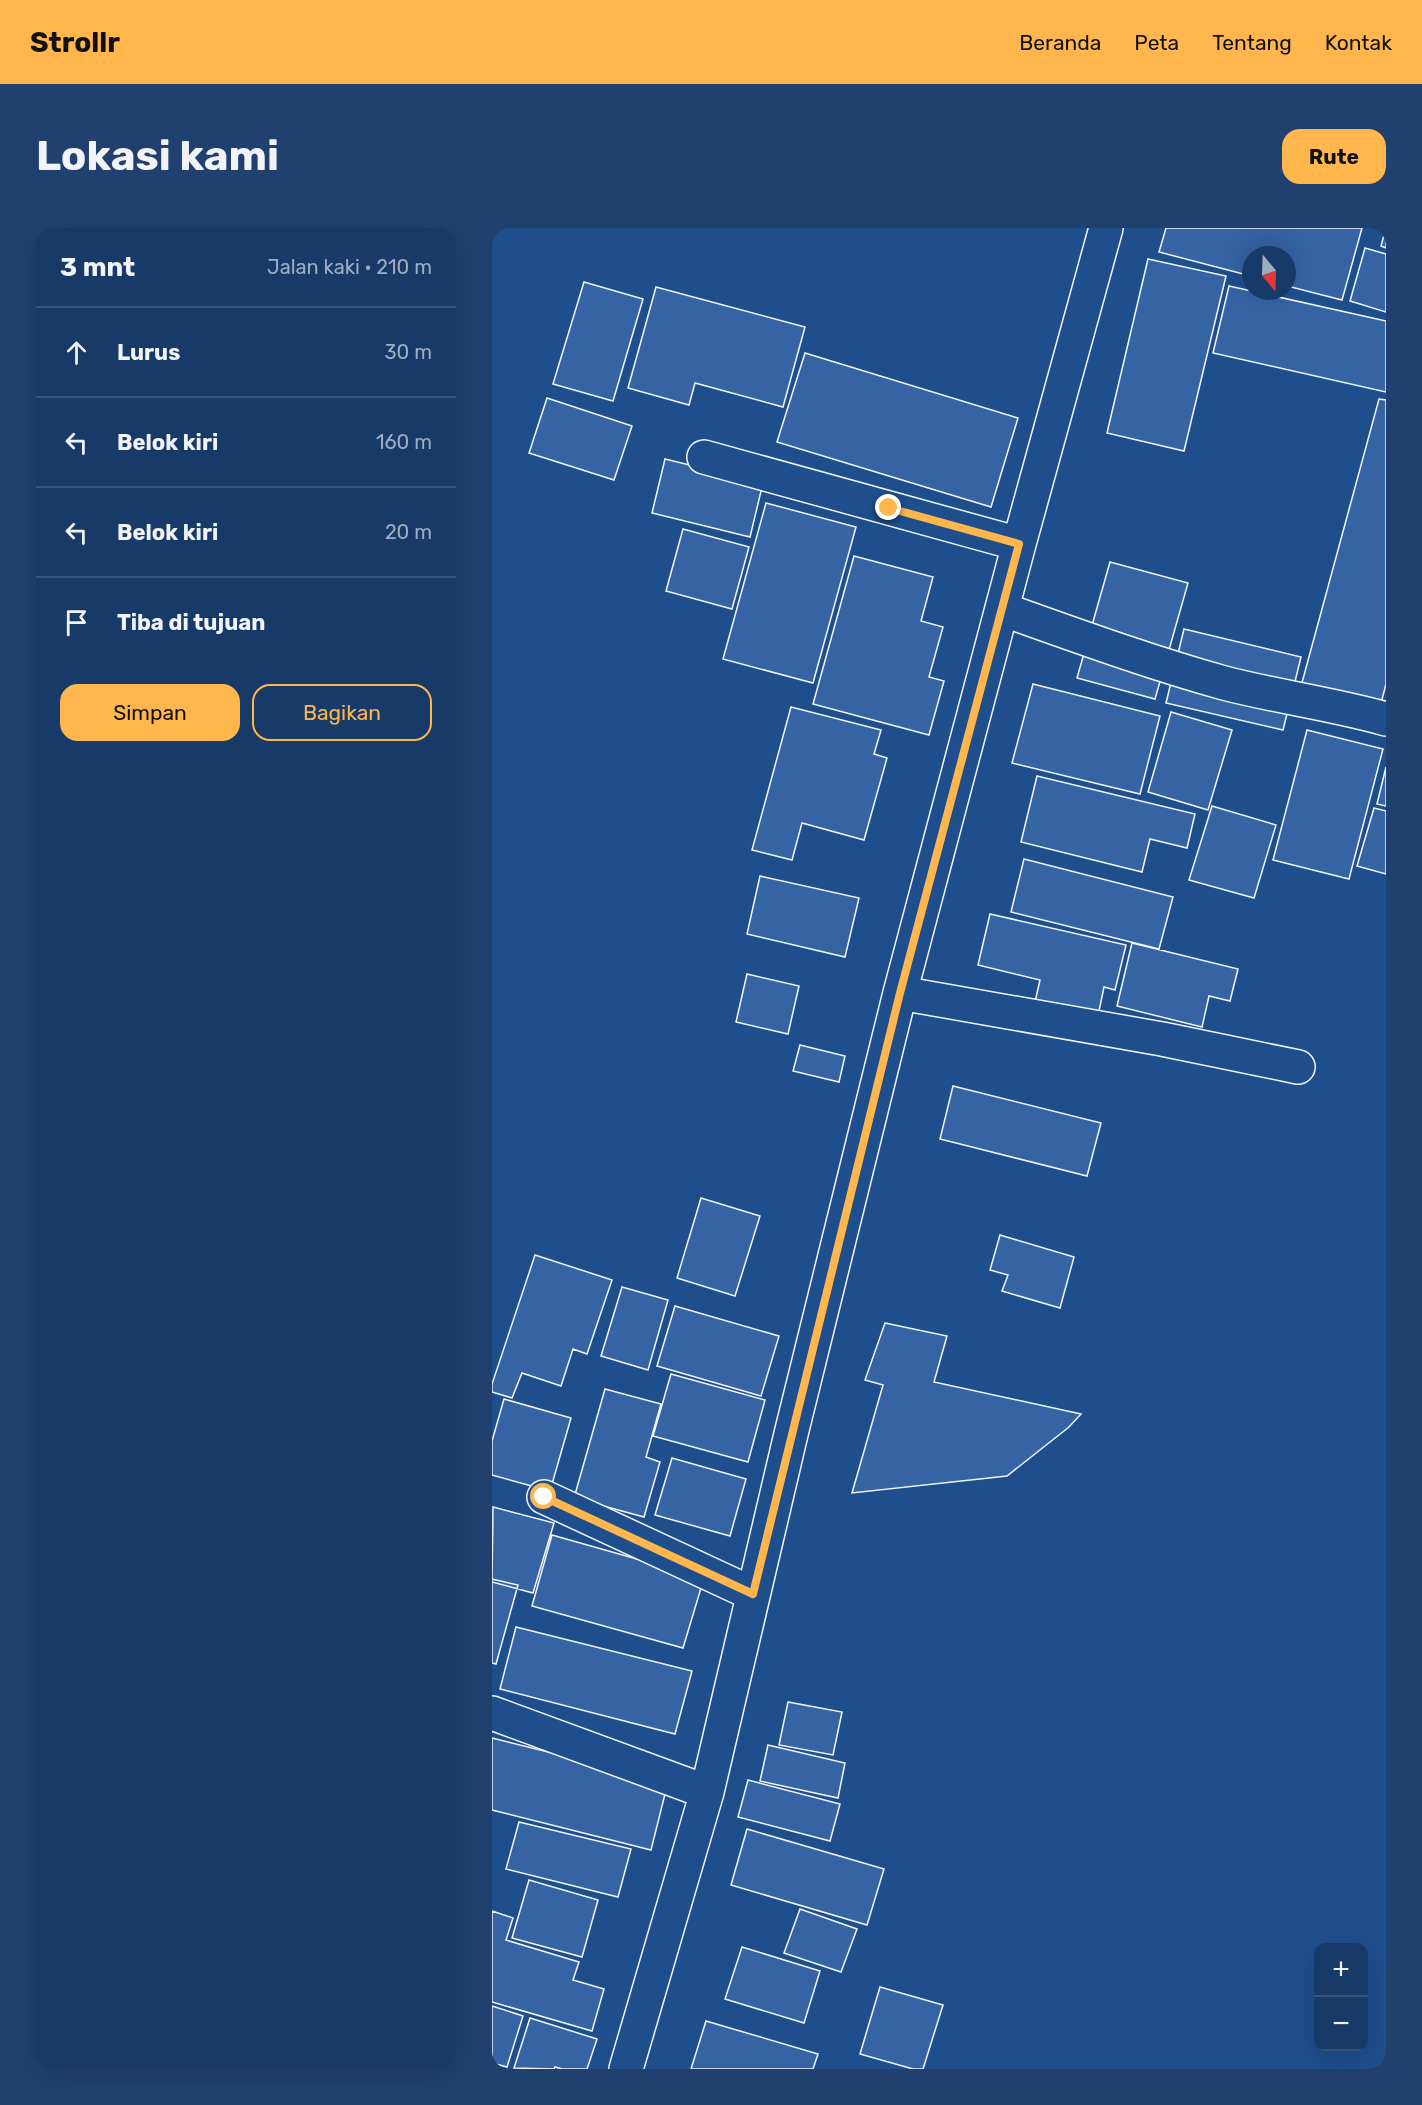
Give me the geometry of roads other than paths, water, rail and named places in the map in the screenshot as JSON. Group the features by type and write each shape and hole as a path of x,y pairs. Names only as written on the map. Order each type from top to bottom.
{"street":[{"path":"626,2069 707,1792 900,993 1019,544 1106,228"},
{"path":"704,457 1019,544"},
{"path":"1002,609 1112,649 1226,683 1343,707 1386,719"},
{"path":"900,993 1162,1039 1298,1067"},
{"path":"544,1497 753,1594"},
{"path":"492,1713 707,1792"}]}
